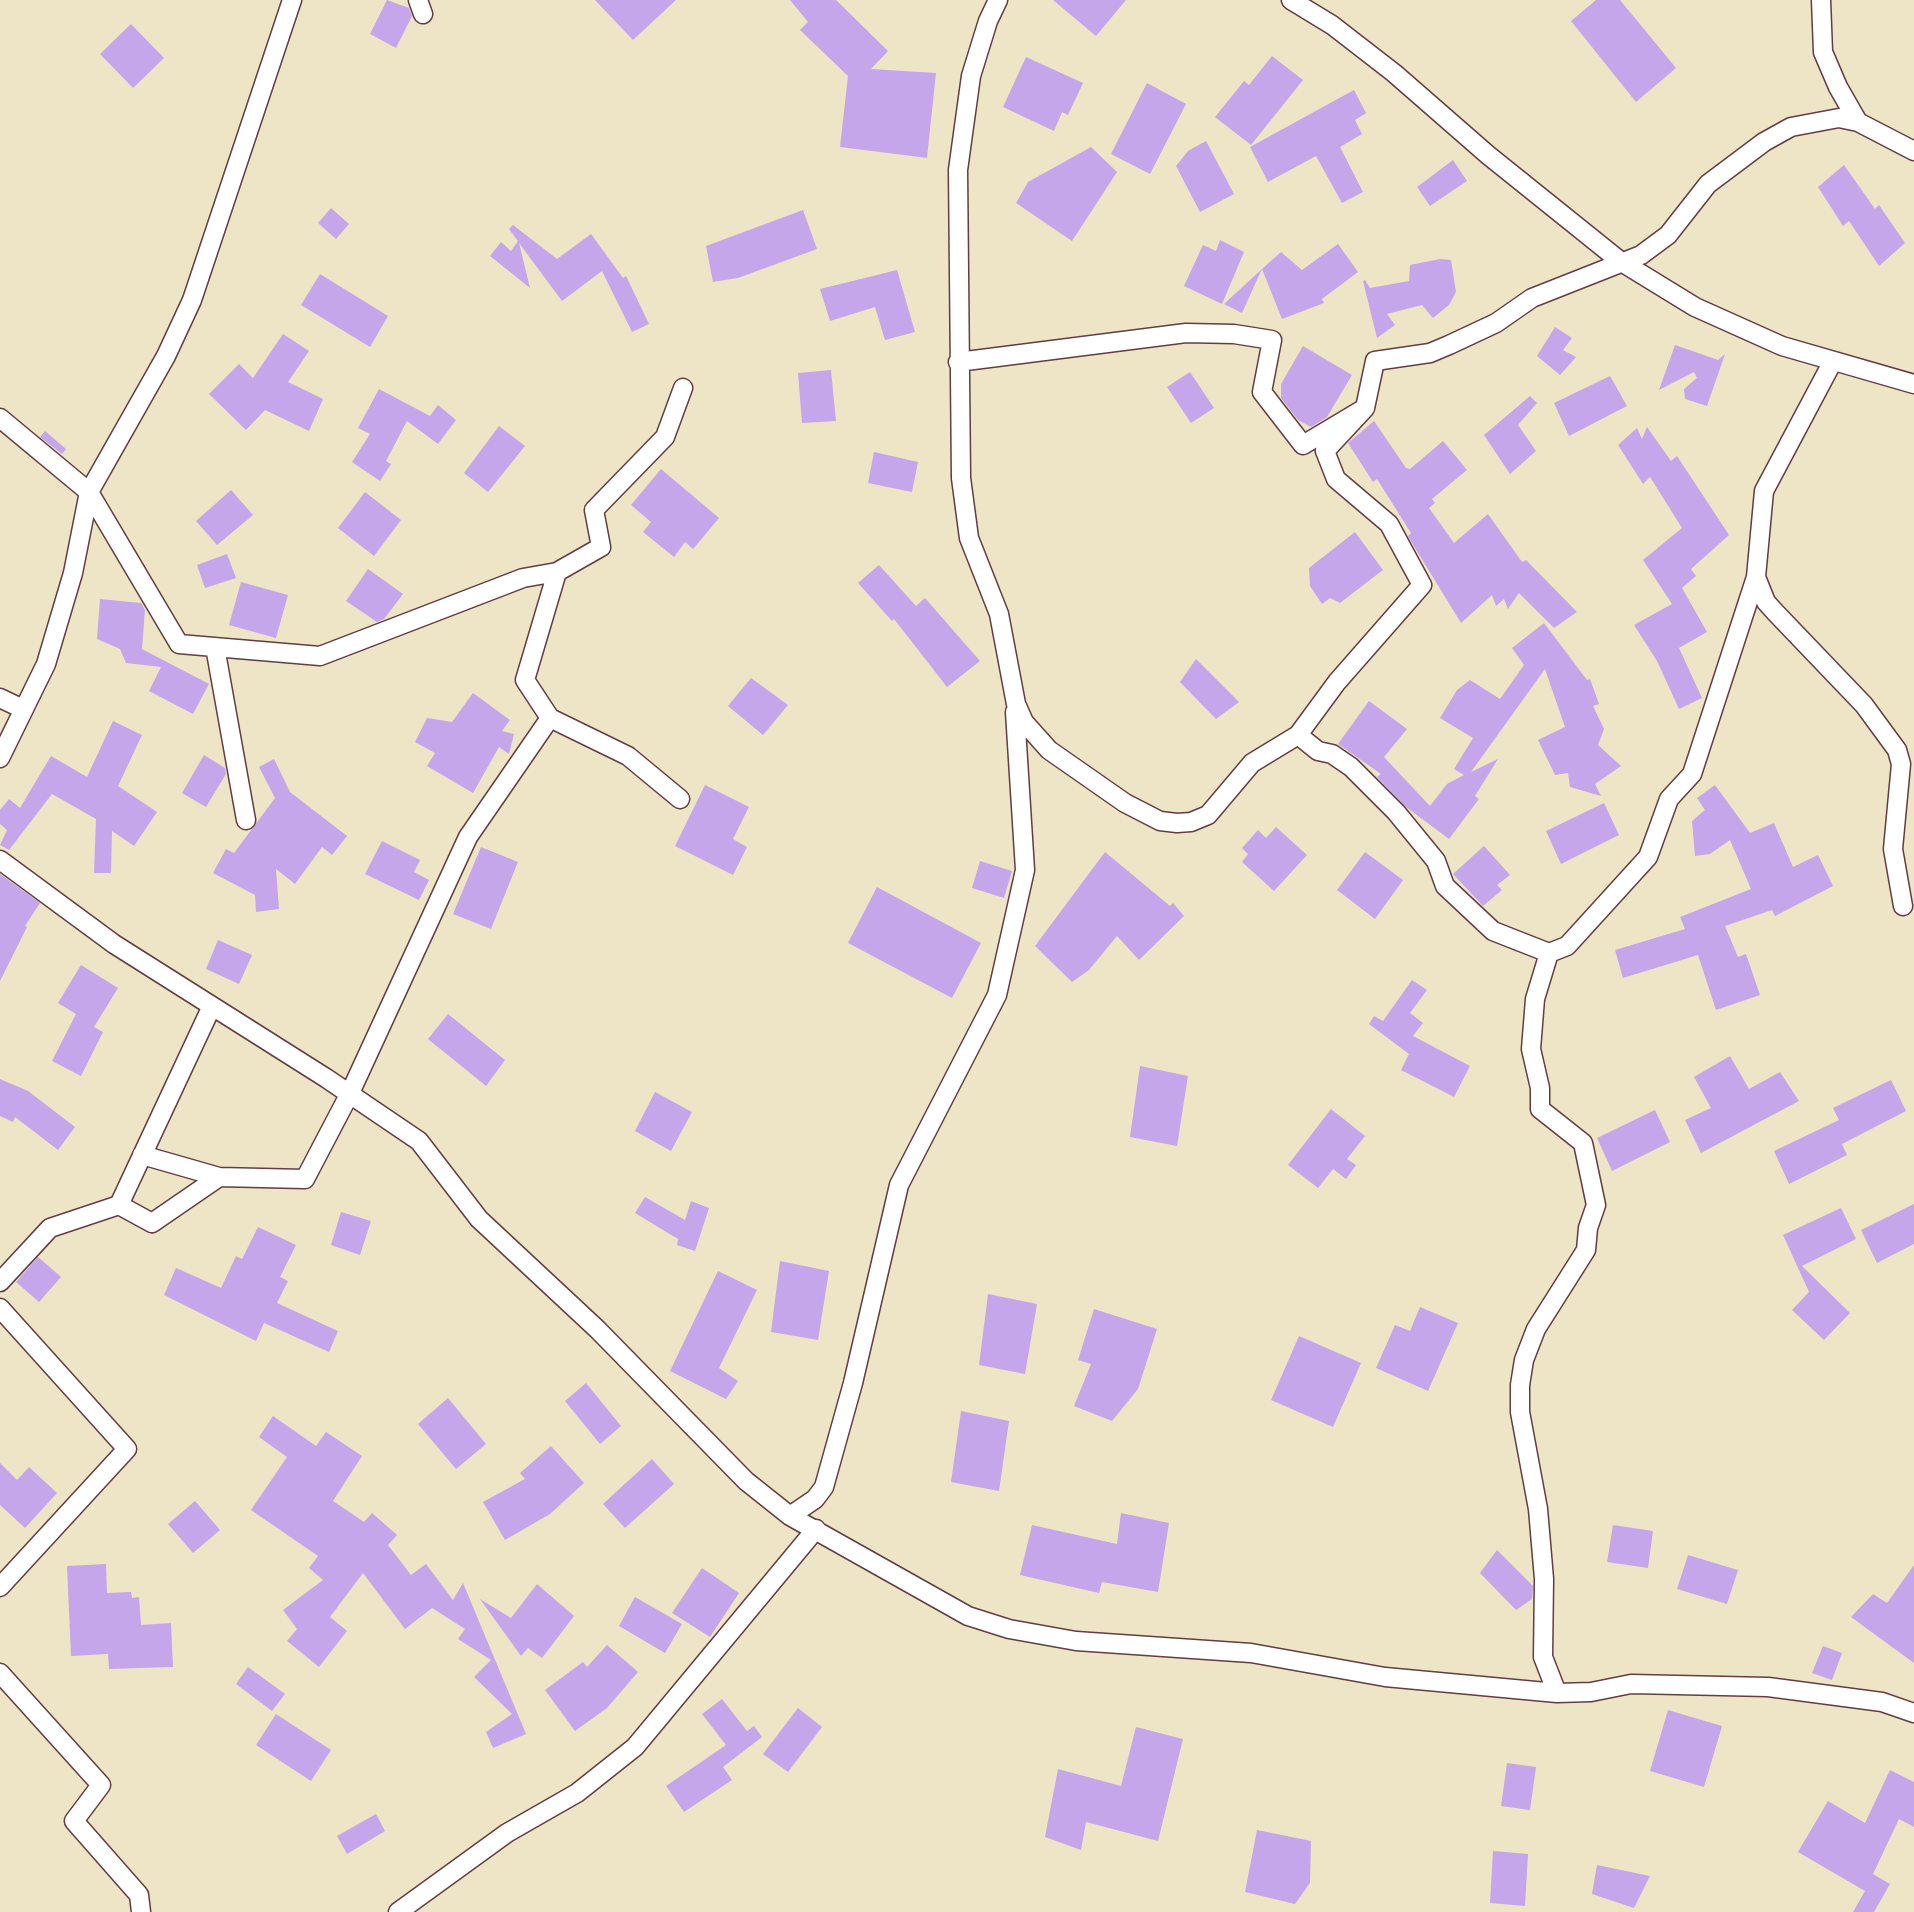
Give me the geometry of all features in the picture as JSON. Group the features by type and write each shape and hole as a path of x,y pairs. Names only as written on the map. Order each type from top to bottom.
{"street":[{"path":"0,758 46,664 73,573 89,492 166,356 192,300 292,0"},
{"path":"790,1516 815,1499 824,1487 853,1382 899,1185 997,995 1025,870 1023,807 1012,689 999,614 969,538 961,478 958,170 971,76 998,0"},
{"path":"1291,0 1332,25 1394,73 1488,155 1620,261 1695,307 1782,346 1914,384"},
{"path":"1821,0 1823,52 1838,87 1858,122"},
{"path":"1012,689 1024,722 1049,750 1125,803 1160,821 1191,822 1208,815 1252,763 1298,735 1337,682 1422,585 1389,524 1336,479 1325,451 1365,408 1375,361 1430,353 1496,323 1532,298 1620,261 1641,255 1668,235 1708,184 1763,142 1791,127 1839,118 1858,122 1914,151"},
{"path":"958,362 1186,334 1234,334 1272,340 1262,392 1303,445 1365,408"},
{"path":"1298,735 1318,751 1332,754 1351,767 1396,812 1436,861 1445,886 1493,931 1549,953 1567,946 1648,857 1669,799 1692,774 1698,763 1756,577 1764,491 1833,361"},
{"path":"0,418 89,492 179,644 320,656 523,578 557,572 601,547 594,510 665,437 683,388"},
{"path":"557,572 526,680 550,718 628,756 680,799"},
{"path":"1756,577 1766,602 1864,705 1897,750 1901,764 1893,849 1903,906"},
{"path":"215,647 246,820"},
{"path":"0,698 23,709"},
{"path":"142,1155 219,1177 305,1179 350,1093 468,837 550,718"},
{"path":"0,860 114,944 211,1008 350,1093 419,1141 479,1219 597,1329 746,1481 790,1516 968,1616 1009,1629 1076,1641 1251,1653 1385,1677 1558,1693 1591,1692 1631,1684 1768,1687 1882,1702 1914,1713"},
{"path":"1549,953 1535,999 1531,1049 1540,1088 1540,1110 1583,1143 1596,1205 1588,1228 1586,1250 1536,1329 1524,1360 1520,1385 1520,1412 1538,1509 1545,1579 1543,1657 1558,1693"},
{"path":"0,1282 50,1228 119,1205 211,1008"},
{"path":"119,1205 152,1223 219,1177"},
{"path":"0,1308 127,1449 0,1587"},
{"path":"398,1912 508,1833 576,1793 635,1746 816,1529"},
{"path":"0,1673 101,1784 74,1821 139,1895 141,1912"}],"building":[{"path":"387,0 409,8 412,16 396,48 370,34"},
{"path":"595,0 676,0 633,40"},
{"path":"790,0 836,0 888,51 871,69 936,73 927,158 840,147 848,76 800,30 808,22"},
{"path":"1053,0 1126,0 1096,36"},
{"path":"1596,0 1620,0 1676,68 1636,102 1571,21"},
{"path":"131,24 164,58 133,88 100,54"},
{"path":"1272,56 1303,80 1251,145 1215,117 1244,81 1249,85"},
{"path":"1026,57 1083,83 1068,115 1062,112 1054,131 1003,107"},
{"path":"1147,83 1186,104 1150,174 1111,154"},
{"path":"1354,90 1366,113 1355,120 1362,134 1340,147 1363,192 1342,203 1316,156 1268,182 1250,147"},
{"path":"1206,141 1234,194 1200,212 1176,166 1188,151"},
{"path":"1091,147 1117,172 1072,241 1016,203 1028,182"},
{"path":"1453,160 1467,181 1430,206 1417,187"},
{"path":"1844,165 1875,209 1879,205 1905,243 1879,266 1849,221 1843,226 1818,187"},
{"path":"331,208 349,224 336,239 318,223"},
{"path":"803,210 817,249 738,278 713,282 706,246"},
{"path":"513,225 557,259 591,234 623,278 626,276 649,324 632,332 602,271 562,301 519,243 530,288 490,256 501,242 511,251 518,241 509,229"},
{"path":"1220,240 1244,252 1222,304 1184,286 1203,245 1216,251"},
{"path":"1338,244 1358,272 1322,299 1324,303 1282,319 1262,269 1281,252 1302,270"},
{"path":"1440,259 1451,260 1456,292 1449,305 1433,318 1422,305 1387,314 1395,325 1377,338 1363,281 1365,280 1370,288 1409,281 1410,265"},
{"path":"1262,269 1242,313 1224,304"},
{"path":"897,270 915,332 885,340 875,307 830,321 820,289"},
{"path":"320,274 388,316 370,347 301,305"},
{"path":"1555,327 1572,338 1563,350 1576,357 1560,375 1537,356"},
{"path":"283,334 309,351 288,382 323,399 309,431 265,410 246,430 209,394 239,364 253,378"},
{"path":"1675,345 1718,360 1725,354 1707,406 1685,399 1684,389 1697,378 1694,372 1659,390"},
{"path":"1303,346 1352,375 1327,417 1311,427 1298,420 1281,398 1281,384"},
{"path":"831,370 836,421 802,423 798,373"},
{"path":"1190,372 1214,408 1191,423 1167,387"},
{"path":"1610,376 1627,406 1569,436 1554,403"},
{"path":"379,389 430,416 438,405 456,420 438,444 407,421 386,461 391,464 380,481 352,462 370,434 358,428"},
{"path":"1530,396 1537,403 1518,425 1536,451 1510,474 1484,435"},
{"path":"1374,421 1406,468 1410,469 1443,441 1467,470 1432,499 1435,503 1429,508 1454,543 1488,514 1522,562 1526,560 1577,612 1554,628 1519,593 1508,609 1504,599 1496,606 1492,595 1461,623 1408,536 1411,533 1377,479 1373,482 1348,443"},
{"path":"499,426 525,446 488,492 464,473"},
{"path":"1647,427 1671,461 1677,456 1729,535 1691,569 1696,576 1682,588 1707,632 1679,648 1702,698 1679,709 1657,661 1634,625 1672,604 1643,560 1682,528 1650,477 1643,484 1618,445 1637,428 1642,439"},
{"path":"45,431 66,449 62,454 40,437"},
{"path":"874,452 918,462 912,492 868,483"},
{"path":"661,469 719,518 693,549 685,542 674,557 643,532 651,522 631,505"},
{"path":"231,490 253,515 217,545 196,521"},
{"path":"365,492 401,520 374,556 338,528"},
{"path":"1355,532 1383,570 1340,603 1330,598 1322,604 1310,586 1309,568"},
{"path":"227,554 236,578 205,588 197,565"},
{"path":"879,565 916,606 925,598 980,661 947,687 894,619 892,621 858,583"},
{"path":"368,569 403,594 384,619 377,622 346,601"},
{"path":"241,582 288,595 276,638 229,625"},
{"path":"100,599 141,603 145,610 142,649 209,684 193,714 149,691 161,667 126,663 120,649 97,639"},
{"path":"1544,623 1587,680 1590,679 1599,704 1593,706 1604,729 1598,745 1621,766 1595,784 1601,796 1570,787 1568,773 1555,775 1538,740 1565,727 1545,669 1471,772 1498,759 1475,796 1479,799 1449,839 1406,807 1377,777 1381,774 1338,744 1369,701 1407,729 1384,757 1430,806 1447,784 1464,775 1454,769 1473,738 1440,718 1457,690 1470,680 1500,699 1524,665 1512,648"},
{"path":"1196,659 1239,702 1216,719 1180,682"},
{"path":"751,678 788,705 763,735 728,706"},
{"path":"473,693 510,720 502,731 514,734 509,754 499,747 473,793 427,766 435,753 415,742 427,718 452,722"},
{"path":"113,721 142,735 118,786 157,812 134,846 112,831 111,873 94,873 96,819 52,794 9,850 0,845 7,830 0,824 0,810 9,799 20,808 51,756 87,777"},
{"path":"204,755 225,768 226,774 206,807 182,793"},
{"path":"274,759 290,792 347,836 332,855 322,847 295,884 276,869 279,909 256,912 255,895 213,873 226,849 234,853 275,798 259,767"},
{"path":"705,785 749,807 733,839 747,847 733,875 675,846"},
{"path":"1715,785 1750,833 1774,823 1793,867 1818,855 1833,886 1775,916 1772,910 1725,926 1738,957 1746,954 1760,995 1716,1010 1698,955 1623,978 1615,950 1685,929 1680,917 1751,889 1730,840 1710,854 1695,856 1692,821 1705,810 1697,798"},
{"path":"1604,803 1619,835 1561,864 1546,831"},
{"path":"1276,827 1307,855 1274,891 1242,862 1248,854 1242,848 1258,830 1266,838"},
{"path":"382,841 420,860 414,872 429,880 419,900 365,874"},
{"path":"1484,846 1510,875 1497,885 1502,890 1483,906 1453,874"},
{"path":"481,847 518,862 491,929 453,914"},
{"path":"1105,852 1170,906 1173,903 1184,916 1139,960 1117,936 1089,970 1072,982 1035,946"},
{"path":"1365,852 1403,880 1375,919 1337,890"},
{"path":"980,861 1012,871 1004,898 972,888"},
{"path":"0,874 40,903 25,926 27,927 0,981"},
{"path":"877,887 981,943 952,998 848,943"},
{"path":"218,940 252,955 239,984 206,969"},
{"path":"81,965 118,988 94,1027 103,1032 81,1076 52,1061 76,1014 58,1003"},
{"path":"1412,980 1427,990 1410,1013 1423,1023 1413,1036 1470,1066 1454,1097 1401,1070 1409,1054 1369,1024 1374,1016 1383,1021"},
{"path":"448,1014 505,1060 486,1086 428,1039"},
{"path":"1730,1056 1749,1089 1780,1072 1799,1101 1701,1153 1685,1120 1711,1108 1694,1077"},
{"path":"1140,1066 1188,1076 1177,1146 1130,1137"},
{"path":"0,1079 28,1091 75,1127 58,1150 15,1117 13,1122 0,1116"},
{"path":"1891,1080 1906,1111 1842,1144 1847,1155 1789,1184 1774,1151 1839,1120 1833,1108"},
{"path":"655,1092 692,1112 671,1151 635,1131"},
{"path":"1331,1109 1365,1136 1347,1159 1356,1165 1346,1179 1333,1169 1318,1188 1288,1165"},
{"path":"1655,1110 1670,1142 1612,1171 1597,1138"},
{"path":"645,1197 685,1220 691,1201 709,1208 695,1251 677,1245 678,1239 635,1213"},
{"path":"1914,1204 1914,1244 1877,1263 1861,1230"},
{"path":"1841,1208 1856,1239 1802,1266 1850,1313 1824,1340 1792,1310 1809,1292 1783,1235"},
{"path":"341,1212 371,1221 360,1255 331,1245"},
{"path":"258,1227 296,1245 280,1277 288,1281 277,1303 338,1331 329,1352 264,1323 256,1341 164,1295 176,1268 221,1288 236,1256 242,1259"},
{"path":"38,1257 61,1277 39,1302 16,1282"},
{"path":"780,1261 829,1271 818,1340 771,1332"},
{"path":"718,1271 757,1290 719,1368 738,1381 726,1399 670,1371"},
{"path":"988,1294 1037,1304 1025,1374 979,1365"},
{"path":"1420,1307 1458,1323 1428,1391 1376,1368 1395,1325 1410,1331"},
{"path":"1094,1309 1157,1329 1138,1389 1112,1421 1074,1406 1091,1364 1078,1360"},
{"path":"1299,1336 1361,1363 1333,1427 1271,1400"},
{"path":"586,1383 621,1426 600,1444 565,1401"},
{"path":"448,1398 486,1444 456,1469 418,1424"},
{"path":"961,1411 1009,1421 999,1491 951,1482"},
{"path":"273,1416 316,1446 326,1432 362,1456 333,1501 364,1522 372,1513 397,1535 388,1545 411,1575 426,1564 453,1600 463,1583 526,1734 493,1748 486,1732 512,1714 474,1677 491,1660 458,1639 465,1629 432,1608 405,1629 363,1573 330,1617 347,1631 319,1667 287,1641 297,1629 283,1610 323,1580 309,1568 318,1556 251,1510 287,1457 259,1437"},
{"path":"551,1446 584,1483 550,1514 505,1540 483,1502 525,1479 520,1473"},
{"path":"652,1459 674,1484 625,1528 603,1504"},
{"path":"0,1463 17,1480 29,1467 57,1493 25,1528 0,1505"},
{"path":"195,1501 220,1530 193,1553 168,1524"},
{"path":"1121,1513 1169,1523 1158,1592 1102,1582 1099,1593 1020,1575 1032,1525 1117,1544"},
{"path":"1613,1525 1653,1531 1648,1568 1607,1562"},
{"path":"1497,1550 1533,1586 1532,1599 1516,1610 1480,1573"},
{"path":"1688,1555 1738,1570 1727,1604 1677,1589"},
{"path":"106,1564 107,1593 131,1592 132,1598 139,1597 141,1625 171,1623 173,1667 109,1669 108,1654 71,1656 67,1566"},
{"path":"1914,1565 1914,1663 1851,1617 1873,1594 1887,1603"},
{"path":"702,1568 739,1593 710,1637 672,1613"},
{"path":"537,1584 574,1616 542,1658 528,1648 521,1656 480,1599 511,1618"},
{"path":"635,1597 682,1624 665,1653 619,1626"},
{"path":"607,1645 638,1672 607,1708 575,1731 545,1690 583,1662 587,1667"},
{"path":"1823,1646 1842,1653 1832,1680 1812,1673"},
{"path":"248,1667 285,1694 272,1711 236,1684"},
{"path":"722,1699 747,1731 754,1726 762,1737 723,1767 732,1780 684,1812 666,1786 726,1745 702,1714"},
{"path":"798,1708 822,1727 788,1772 763,1754"},
{"path":"1668,1710 1722,1726 1704,1787 1650,1771"},
{"path":"276,1714 331,1750 311,1781 256,1745"},
{"path":"1136,1727 1183,1739 1158,1841 1086,1822 1081,1850 1045,1837 1058,1769 1121,1786"},
{"path":"1507,1763 1536,1767 1530,1810 1501,1806"},
{"path":"1890,1770 1914,1782 1914,1827 1899,1819 1873,1874 1890,1884 1874,1912 1853,1912 1865,1891 1798,1852 1828,1801 1865,1823"},
{"path":"376,1814 385,1831 347,1854 337,1836"},
{"path":"1257,1830 1311,1841 1310,1883 1295,1904 1245,1892"},
{"path":"1493,1851 1528,1854 1525,1906 1490,1903"},
{"path":"1597,1865 1650,1876 1634,1908 1592,1894"}]}
